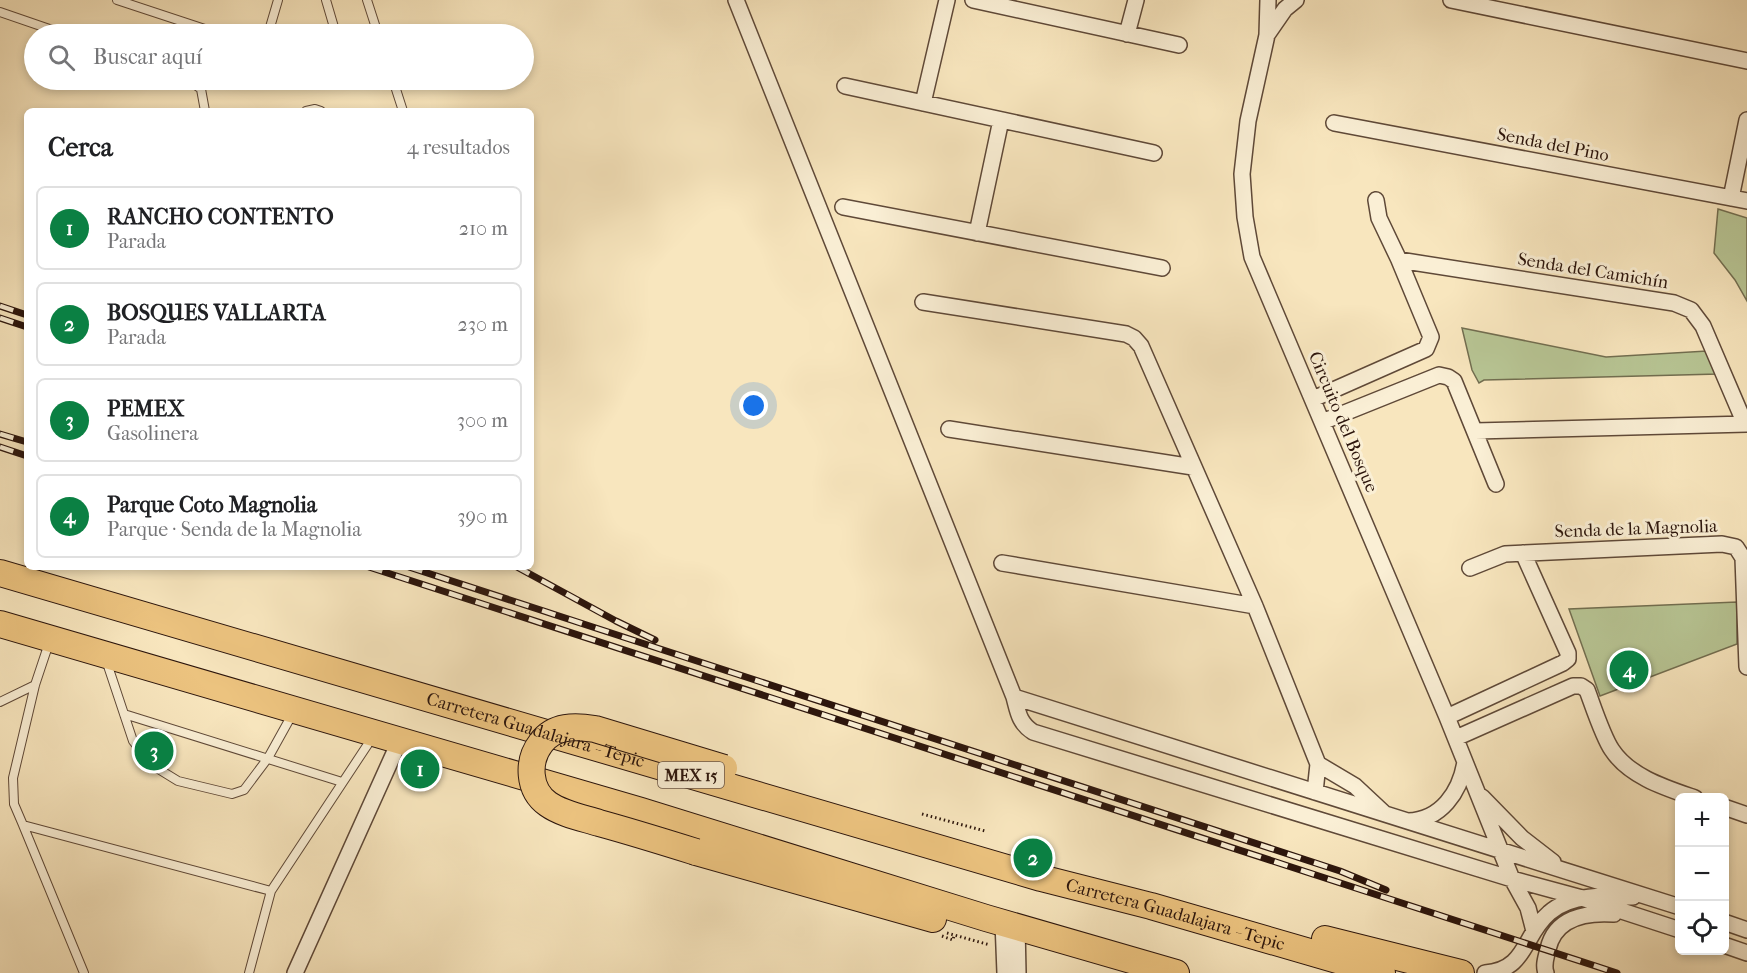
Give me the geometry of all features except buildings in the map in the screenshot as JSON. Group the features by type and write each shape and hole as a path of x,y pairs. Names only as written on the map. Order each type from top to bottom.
{"highway":[{"name":"Carretera Guadalajara - Tepic","path":"0,573 1041,878 1151,906 1383,973"},
{"path":"0,624 641,811 1176,973"},
{"path":"993,863 961,844 933,832 595,729 574,726 552,733 543,740 533,754 531,773 535,790 547,804 571,815 949,923 1002,922"},
{"path":"1151,906 1261,924 1461,973"}],"street":[{"path":"736,0 1014,697 1020,720 1032,732 1512,879 1582,898 1675,928"},
{"path":"923,103 947,0"},
{"path":"973,0 1179,45"},
{"path":"1127,34 1136,0"},
{"path":"1267,35 1268,0"},
{"name":"Circuito del Bosque","path":"1296,0 1285,9 1267,35 1248,121 1242,174 1245,218 1252,257 1456,738 1512,879 1528,908 1534,931"},
{"path":"1451,0 1747,61"},
{"path":"845,86 1154,153"},
{"path":"977,233 1001,120"},
{"path":"1731,198 1747,120"},
{"name":"Senda del Pino","path":"1334,123 1747,201"},
{"path":"1313,399 1426,349 1430,343 1431,337 1379,218 1376,200"},
{"path":"843,207 1162,268"},
{"name":"Senda del Camichín","path":"1399,260 1674,303 1691,310 1703,326 1746,424 1476,431"},
{"path":"923,302 1126,334 1134,338 1141,346 1255,606 1318,764 1315,792"},
{"path":"1322,422 1439,375 1448,377 1454,381 1496,484"},
{"path":"949,429 1193,467"},
{"name":"Senda de la Magnolia","path":"1470,568 1505,554 1722,544 1736,547 1743,558 1747,667"},
{"path":"1447,717 1568,659 1568,653 1523,553"},
{"path":"1002,563 1255,606"},
{"path":"1456,738 1573,686 1581,686 1587,690 1612,750 1632,771 1681,793"},
{"path":"1014,697 1675,905"},
{"path":"295,973 400,740"},
{"path":"1403,821 1418,820 1446,805 1456,792 1465,762"},
{"path":"1318,764 1355,786 1386,815"},
{"path":"1476,791 1547,859 1572,872"},
{"path":"1729,808 1747,815"},
{"path":"1485,973 1502,970 1514,963 1542,919 1555,908 1582,898 1619,896 1659,900"},
{"path":"1546,973 1544,967 1550,942 1556,930 1566,922 1579,916 1599,913 1633,915"},
{"path":"1002,922 1005,973"},
{"path":"1002,922 1018,957 1018,973"},
{"path":"1729,923 1747,930"},
{"path":"1018,957 1033,943 1047,935"},
{"path":"1729,946 1747,953"}],"lane":[{"path":"117,0 190,24"},
{"path":"271,24 278,0"},
{"path":"326,0 333,24"},
{"path":"367,0 375,24"},
{"path":"0,12 35,24"},
{"path":"201,90 204,108"},
{"path":"396,90 402,108"},
{"path":"50,639 35,685 13,778 14,804 84,973"},
{"path":"105,656 133,741 152,765 178,781 232,794 244,790 268,758 293,711"},
{"path":"0,702 35,685"},
{"path":"124,714 342,782"},
{"path":"249,973 271,891 374,734"},
{"path":"23,825 271,891"}],"path":[{"path":"922,814 985,831"},
{"path":"954,936 1004,949"}],"green space":[{"path":"1718,209 1747,218 1747,301 1735,280 1714,253"},
{"path":"1462,328 1606,357 1707,351 1718,374 1484,380 1479,383 1472,370"},
{"path":"1737,602 1737,644 1600,696 1569,609"}],"railway":[{"path":"0,306 24,314"},
{"path":"0,318 24,326"},
{"path":"0,434 24,441"},
{"path":"0,447 24,455"},
{"path":"378,570 1617,973"},
{"path":"418,570 1340,871 1386,890"},
{"path":"522,570 655,640"}],"place":[{"name":"Parque Coto Magnolia","path":"1629,670"},
{"name":"PEMEX","path":"154,751"},
{"name":"RANCHO CONTENTO","path":"420,769"},
{"name":"BOSQUES VALLARTA","path":"1033,858"}]}
